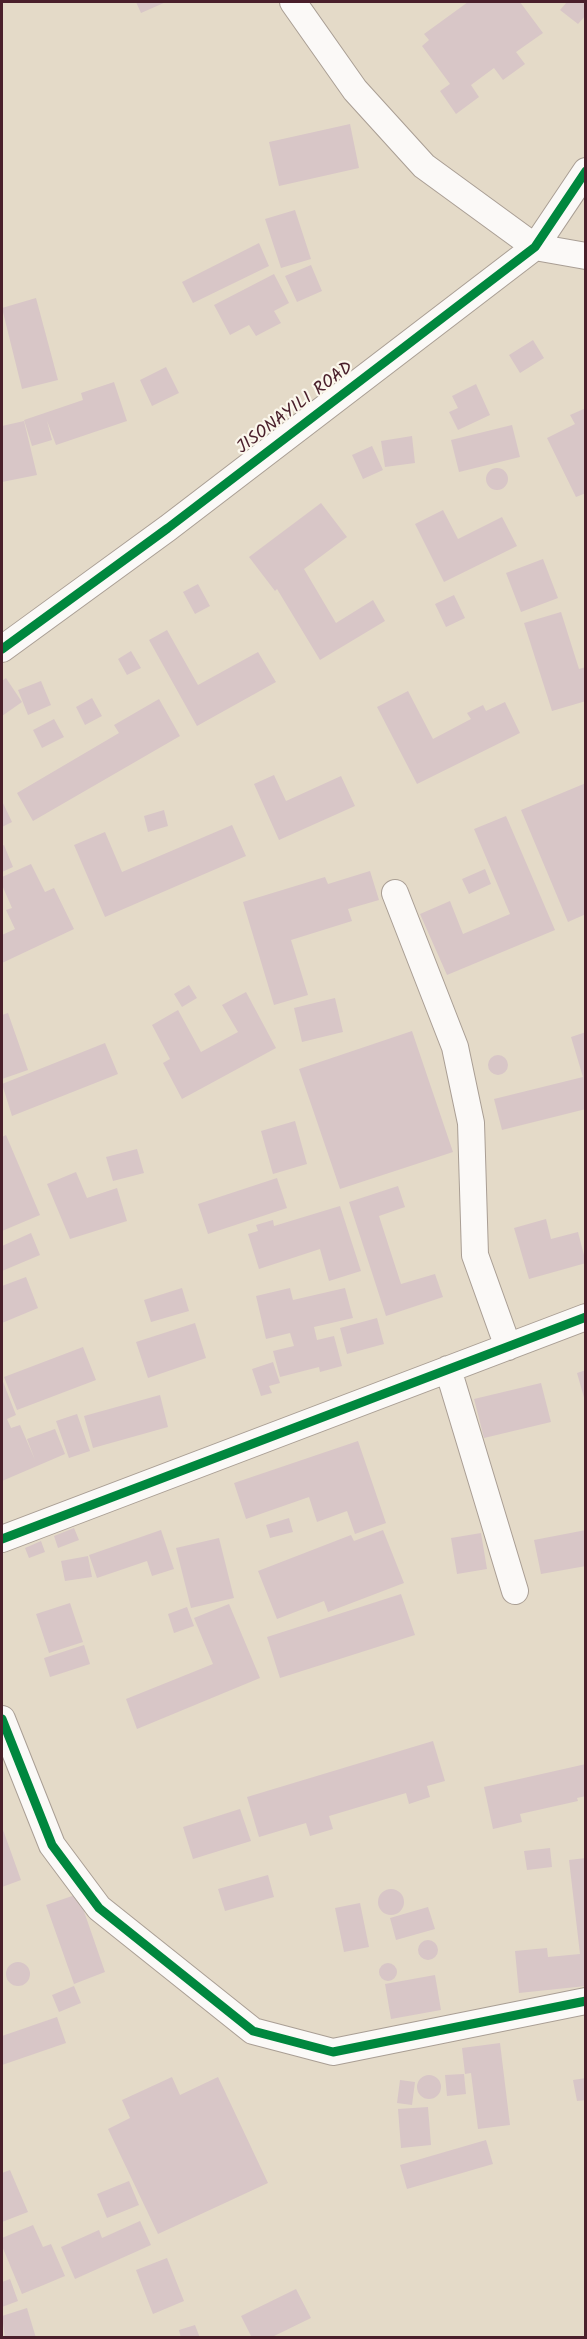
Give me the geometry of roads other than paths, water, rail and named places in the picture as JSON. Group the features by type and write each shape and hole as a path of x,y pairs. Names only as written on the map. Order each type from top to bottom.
{"street":[{"path":"293,2 355,90 424,166 535,247 585,256"},
{"name":"JISONAYILI ROAD","path":"2,649 168,528 535,247 585,171"},
{"path":"395,893 455,1047 471,1123 475,1255 508,1347"},
{"path":"2,1539 585,1317"},
{"path":"448,1369 515,1592"},
{"path":"2,1719 52,1845 99,1908 254,2031 333,2052 585,2001"}]}
